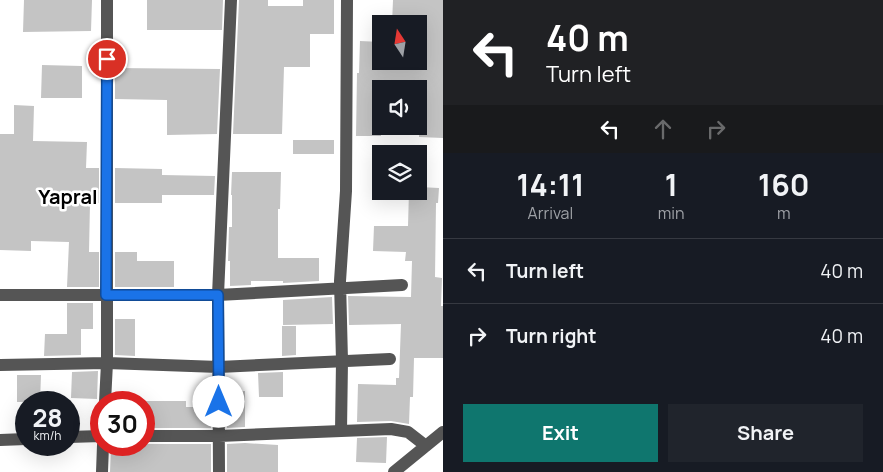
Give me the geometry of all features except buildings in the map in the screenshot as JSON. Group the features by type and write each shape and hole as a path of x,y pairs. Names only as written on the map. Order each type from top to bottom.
{"street":[{"path":"106,391 107,0"},
{"path":"219,472 218,295 231,0"},
{"path":"341,431 341,287 346,191 346,0"},
{"path":"0,295 218,295 402,285"},
{"path":"0,365 107,363 219,367 390,359"},
{"path":"155,436 219,436 400,430 408,432 426,446"},
{"path":"394,472 443,432"},
{"path":"0,440 15,439"},
{"path":"102,472 103,456"}],"district":[{"name":"Yapral","path":"68,196"}],"route":[{"path":"107,59 106,295 218,295 219,402"}]}
